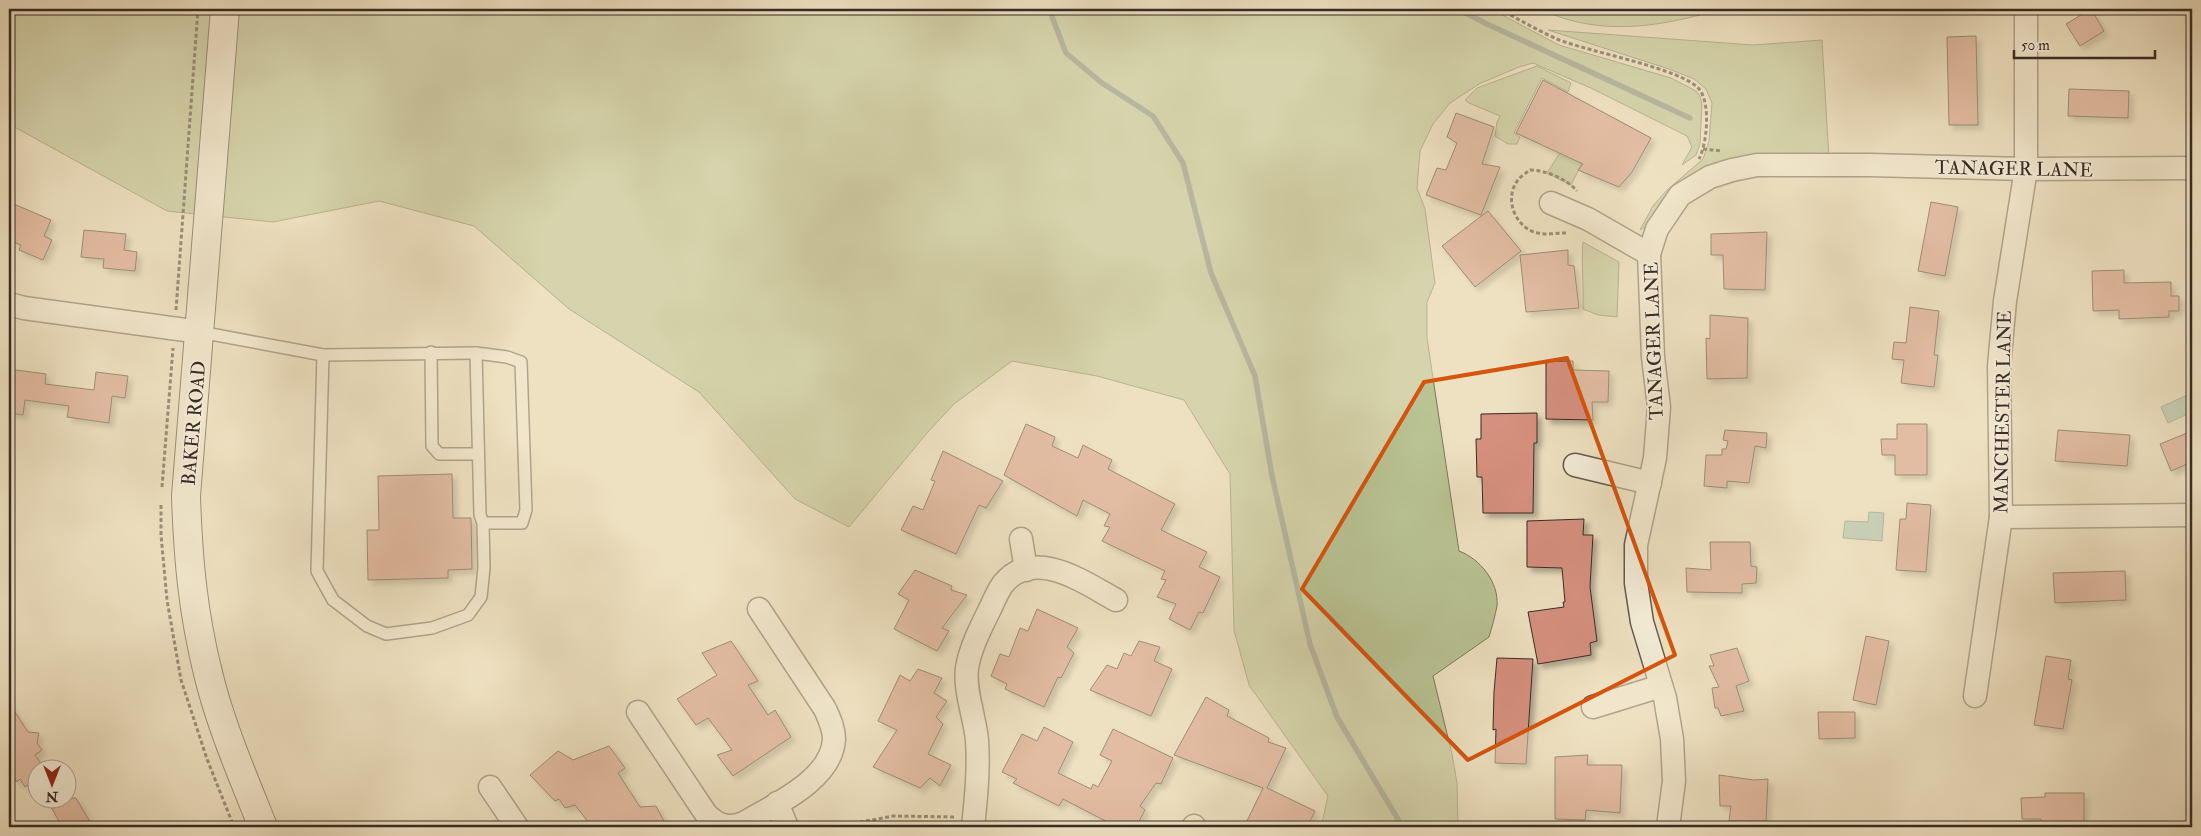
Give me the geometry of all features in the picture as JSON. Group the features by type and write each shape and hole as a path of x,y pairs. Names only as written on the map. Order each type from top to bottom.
{"main road":[{"name":"BAKER ROAD","path":"225,9 186,496 188,554 192,588 208,675 236,759 262,827"}],"street":[{"name":"MANCHESTER LANE","path":"1975,696 2001,516 1999,366 2005,301 2026,169 2026,9"},
{"name":"TANAGER LANE","path":"1668,827 1674,781 1672,739 1666,698 1642,622 1636,584 1636,545 1655,458 1658,407 1653,357 1649,254 1657,229 1680,195 1710,177 1732,170 1757,166 2026,169 2192,168"},
{"path":"1551,203 1588,219 1649,254"},
{"path":"9,304 24,308 200,332"},
{"path":"1575,465 1650,483"},
{"path":"2001,516 2192,515"},
{"path":"1021,539 1026,570"},
{"path":"974,822 978,784 977,739 967,670 982,625 1003,584 1015,574 1026,570 1037,567 1055,569 1077,578 1116,600"},
{"path":"638,712 706,814 715,823 734,827 744,823 812,780 824,767 831,752 834,738 832,724 825,709 759,609"},
{"path":"1593,706 1661,686"},
{"path":"490,787 517,827"},
{"path":"777,803 786,827"}],"lane":[{"path":"200,332 323,354 476,353 507,357 522,362 526,510 522,523 483,524"},
{"path":"431,352 432,446 439,454 478,454"},
{"path":"323,354 317,571 333,600 366,626 386,634 432,628 468,614 481,597 484,568 483,524 480,515 476,353"}],"path":[{"path":"834,827 893,816 1020,827"}],"highlighted area":[{"path":"1567,358 1675,655 1468,760 1302,589 1424,382"}],"shaded area":[{"path":"9,9 1491,9 1559,45 1671,78 1696,91 1700,96 1702,104 1700,144 1696,155 1682,165 1692,147 1687,136 1593,89 1533,63 1479,84 1450,103 1433,124 1420,151 1417,188 1425,209 1435,283 1427,302 1427,338 1459,551 1474,560 1487,572 1495,588 1497,606 1489,637 1433,676 1457,783 1458,827 1321,827 1328,796 1249,685 1234,630 1230,474 1184,400 1097,376 1012,361 954,404 927,433 849,527 795,499 699,392 569,309 474,226 379,201 273,222 167,211 9,124"},
{"path":"1540,9 1699,9 1700,15 1660,23 1619,27 1579,22"},
{"path":"1548,30 1753,45 1822,40 1829,159 1703,169 1677,185 1662,200 1646,226 1640,230 1653,206 1667,190 1703,159 1709,141 1712,103 1706,89 1694,79 1669,69"},
{"path":"1537,66 1571,83 1568,92 1542,78 1514,133 1520,137 1517,144 1508,144 1495,136 1500,116 1465,100 1477,88"},
{"path":"1567,142 1587,153 1571,185 1547,173"},
{"path":"1583,242 1619,262 1617,317 1598,315 1583,309"},
{"path":"2192,393 2192,412 2168,423 2161,407"},
{"path":"1869,512 1884,513 1882,541 1843,538 1845,521 1868,522"}],"building":[{"path":"2091,9 2104,31 2080,46 2066,24"},
{"path":"1976,36 1978,125 1949,125 1947,37"},
{"path":"1543,80 1651,138 1632,172 1619,187 1578,170 1583,164 1516,133"},
{"path":"2069,89 2129,91 2128,118 2068,116"},
{"path":"1456,113 1494,127 1482,164 1500,167 1481,215 1426,195 1437,168 1446,170 1457,143 1447,137"},
{"path":"9,202 51,220 44,236 52,240 43,260 19,250 21,245 9,240"},
{"path":"1931,202 1958,207 1945,276 1918,271"},
{"path":"1488,211 1521,251 1475,287 1442,246"},
{"path":"84,230 126,234 124,250 137,252 135,271 103,268 104,259 81,257"},
{"path":"1767,232 1765,290 1724,289 1723,255 1711,255 1711,234"},
{"path":"1568,250 1568,265 1574,266 1579,308 1526,312 1520,255"},
{"path":"2124,270 2124,283 2171,282 2171,296 2179,296 2179,311 2169,311 2169,317 2119,319 2119,310 2093,311 2092,271"},
{"path":"1910,307 1939,311 1934,355 1938,355 1934,387 1901,383 1904,360 1892,359 1894,342 1906,343"},
{"path":"1710,315 1748,318 1747,378 1707,379 1706,338 1710,339"},
{"path":"1546,361 1573,361 1573,370 1609,371 1608,402 1592,402 1593,420 1546,419"},
{"path":"9,369 46,374 45,384 94,390 96,372 128,376 125,398 112,396 109,423 67,417 69,406 25,400 23,415 9,413"},
{"path":"1537,413 1537,443 1534,443 1533,513 1483,513 1482,477 1477,477 1476,439 1481,439 1481,414"},
{"path":"1026,424 1055,437 1052,446 1078,458 1083,445 1112,460 1108,469 1175,504 1161,530 1207,552 1199,567 1220,577 1203,613 1199,612 1190,630 1169,619 1176,604 1157,597 1166,580 1161,579 1165,571 1102,541 1110,527 1104,526 1110,514 1083,500 1077,516 1004,475"},
{"path":"1897,424 1927,424 1927,475 1895,475 1895,455 1882,455 1881,439 1897,439"},
{"path":"1725,430 1767,433 1766,448 1755,446 1749,483 1727,481 1727,488 1704,486 1706,455 1722,455 1722,449 1726,449 1728,441 1723,440"},
{"path":"2058,430 2130,435 2127,466 2055,461"},
{"path":"2192,431 2192,462 2171,471 2160,444"},
{"path":"943,451 1003,481 986,508 979,505 956,554 901,530 913,506 923,510 935,481 931,480"},
{"path":"452,474 453,518 471,518 472,569 448,570 448,578 368,580 367,530 379,530 378,476"},
{"path":"1907,503 1931,505 1926,572 1896,570 1900,519 1906,519"},
{"path":"1584,519 1583,535 1593,535 1590,587 1597,641 1590,643 1591,655 1538,664 1528,612 1564,607 1563,602 1565,602 1562,568 1527,567 1527,521"},
{"path":"1710,542 1750,542 1751,566 1757,567 1756,583 1742,584 1742,593 1687,592 1686,568 1711,570"},
{"path":"915,570 952,586 951,590 967,595 942,628 949,631 937,651 894,629 909,600 898,594"},
{"path":"2125,571 2126,600 2055,603 2053,573"},
{"path":"1037,609 1078,628 1067,647 1074,653 1061,678 1058,677 1044,707 1005,689 1007,684 991,676 1000,654 1009,657 1020,628 1028,631"},
{"path":"1866,636 1889,641 1876,705 1853,700"},
{"path":"731,641 758,681 748,685 768,715 775,710 791,737 733,776 717,755 732,750 708,718 696,725 677,699 717,675 702,653"},
{"path":"1139,641 1160,647 1154,661 1172,669 1151,716 1090,690 1107,665 1117,669 1124,653 1131,656"},
{"path":"1737,648 1749,681 1736,686 1744,711 1721,716 1718,708 1715,708 1712,688 1719,687 1709,666 1714,666 1710,655"},
{"path":"2046,656 2071,660 2068,679 2072,680 2063,729 2034,725"},
{"path":"1497,658 1533,659 1526,764 1495,763 1496,729 1493,730"},
{"path":"918,669 942,678 934,693 947,701 936,717 943,724 928,754 951,765 940,786 930,778 920,788 873,767 897,730 878,721 900,675 910,681"},
{"path":"1206,697 1229,710 1227,716 1269,738 1268,742 1286,748 1267,788 1315,811 1307,827 1244,827 1263,788 1174,755"},
{"path":"9,703 28,732 39,733 37,743 42,750 35,755 37,758 28,758 28,785 25,787 20,779 17,782 9,770"},
{"path":"1818,712 1855,712 1855,738 1819,739"},
{"path":"1044,727 1073,742 1058,773 1091,789 1093,784 1098,787 1112,761 1100,755 1113,729 1173,758 1161,784 1156,783 1140,806 1145,810 1136,827 1129,827 1124,823 1117,827 1063,799 1059,806 1013,783 1017,779 1002,772 1022,734 1037,741"},
{"path":"609,746 625,768 618,773 640,807 656,806 667,827 592,827 575,805 565,808 559,799 555,801 530,775 558,751 573,760"},
{"path":"1588,755 1587,765 1622,765 1620,813 1586,810 1585,820 1555,819 1555,757"},
{"path":"1719,775 1754,780 1768,779 1766,821 1729,821 1731,806 1720,806"},
{"path":"2045,793 2084,793 2084,827 2042,827 2041,819 2022,819 2021,798 2045,797"},
{"path":"78,801 90,822 80,827 62,827 52,808 78,808"}],"waterway":[{"path":"1049,9 1066,53 1102,83 1153,116 1183,163 1211,273 1255,376 1272,476 1310,644 1337,717 1401,827"},
{"path":"1458,9 1690,118"}]}
